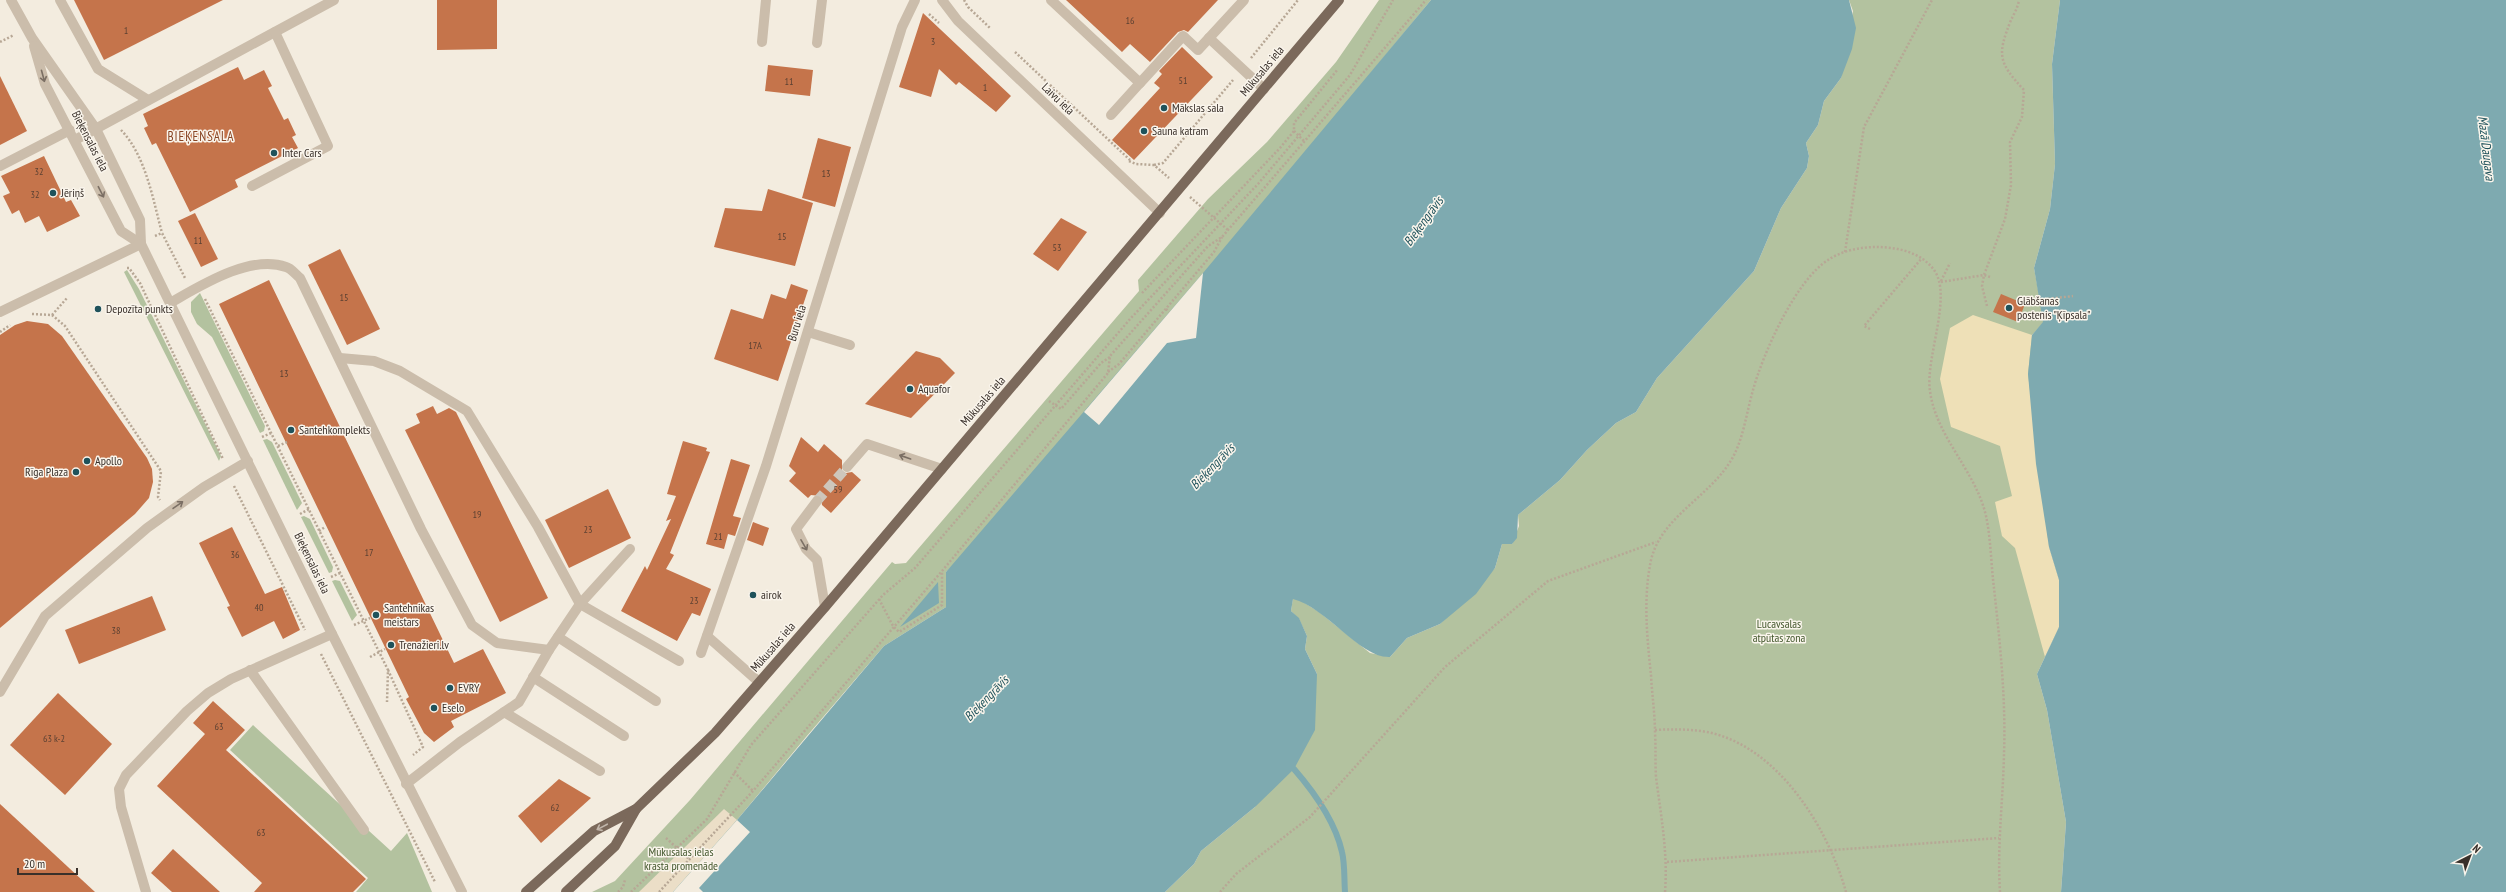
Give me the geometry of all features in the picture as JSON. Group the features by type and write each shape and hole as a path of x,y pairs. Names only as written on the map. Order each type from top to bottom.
{"main road":[{"name":"Mūkusalas iela","path":"526,892 594,831 636,809 695,753 825,607 1339,0"},
{"name":"Mūkusalas iela","path":"566,892 615,846 636,809"}],"street":[{"name":"Bieķensalas iela","path":"11,0 32,38 96,129 140,220 141,244 406,784 462,892"},
{"path":"60,0 98,69 148,100"},
{"path":"75,140 334,0"},
{"path":"762,42 766,0"},
{"path":"817,43 822,0"},
{"name":"Buru iela","path":"701,653 766,466 902,28 915,0"},
{"name":"Laivu iela","path":"942,0 958,21 1160,213"},
{"path":"1051,0 1140,83"},
{"path":"1111,115 1183,36 1198,50 1244,0"},
{"path":"252,186 328,146 275,32"},
{"name":"Bieķensalas iela","path":"32,38 45,84 121,231 141,244"},
{"path":"1209,38 1264,89"},
{"path":"0,166 70,130"},
{"path":"0,312 141,244"},
{"path":"170,303 198,288 244,267 266,264 286,267 300,278 340,358 421,529 472,625 497,643 548,650"},
{"path":"808,332 850,346"},
{"path":"340,358 374,361 400,371 467,411 538,527 580,604 679,660"},
{"path":"847,467 867,444 942,469"},
{"path":"0,692 45,616 147,528 168,512 248,461"},
{"path":"817,501 796,529 806,549 817,560 825,607"},
{"path":"406,784 460,742 519,702 548,650 580,604 630,549"},
{"path":"146,892 121,807 119,789 126,775 187,711 208,693 250,670 332,634"},
{"path":"707,636 759,682"},
{"path":"558,637 656,701"},
{"path":"250,670 364,830"},
{"path":"533,677 624,736"},
{"path":"504,712 600,771"}],"path":[{"path":"964,0 968,7 995,34"},
{"path":"1012,50 1130,160 1136,164 1154,164 1163,162 1298,0"},
{"path":"631,892 707,819 751,745 879,599 915,568 1131,318 1221,224 1299,136 1350,75 1393,0"},
{"path":"659,892 753,792 893,626 942,571 1108,373 1118,364 1166,309 1214,252 1222,237 1426,0"},
{"path":"1845,252 1864,127 1932,0"},
{"path":"1987,306 1982,286 1984,275 2005,219 2011,185 2010,142 2022,117 2024,90 2010,75 2002,60 2001,43 2019,0"},
{"path":"10,29 17,43"},
{"path":"1142,293 1294,131 1294,123 1338,69"},
{"path":"1294,131 1305,142"},
{"path":"1117,173 1130,160"},
{"path":"1154,164 1180,189 1228,230"},
{"path":"141,244 162,233 184,277 198,288 278,446 388,670 423,747 413,755"},
{"path":"1049,401 1061,409 1208,246 1222,237"},
{"path":"1666,892 1667,862 1656,771 1655,730 1646,604 1652,558 1657,542 1667,527 1711,486 1734,456 1754,386 1771,341 1795,297 1826,261 1845,252 1865,247 1901,249 1922,258 1932,267 1941,282"},
{"path":"119,254 124,268 129,268 140,283 229,472 234,488 312,642 322,657 435,882"},
{"path":"1870,329 1864,326 1922,258"},
{"path":"1950,263 1941,282 1930,373 1930,391 1947,437 1977,491 1986,515 2000,647 2004,745 1998,838 2000,892"},
{"path":"1941,282 1984,275 1990,277"},
{"path":"2040,300 2073,296"},
{"path":"1166,309 1169,312"},
{"path":"26,316 40,313 52,316 65,326 161,471 158,497 168,512"},
{"path":"0,332 16,321"},
{"path":"1108,373 1110,356"},
{"path":"262,437 271,433"},
{"path":"278,446 287,442"},
{"path":"300,514 309,509"},
{"path":"319,530 326,527"},
{"path":"1220,892 1236,874 1310,816 1445,667 1548,580 1657,542"},
{"path":"879,599 893,626 899,632 942,605 942,571"},
{"path":"331,577 340,573"},
{"path":"354,625 370,618"},
{"path":"370,657 385,648"},
{"path":"386,702 388,670"},
{"path":"1655,730 1681,729 1708,732 1727,738 1763,759 1806,805 1836,861 1846,892"},
{"path":"734,772 753,792"},
{"path":"666,838 689,859"},
{"path":"1667,862 1998,838"},
{"path":"618,892 623,887 625,880"},
{"path":"1996,892 2000,887"}],"green space":[{"name":"Mūkusalas ielas krasta promenāde","path":"1379,0 1431,0 1370,74 1196,338 946,572 946,607 884,646 806,737 737,820 703,892 592,892 615,881 690,800 892,562 895,564 906,563 1139,291 1138,280 1208,199 1267,142 1336,62"},
{"name":"Lucavsalas atpūtas zona","path":"1849,0 2060,0 2052,64 2055,164 2050,209 2034,268 2044,322 2032,335 2049,547 2059,580 2059,627 2037,674 2047,710 2066,822 2061,892 1165,892 1194,864 1201,851 1255,807 1317,674 1305,649 1307,636 1299,619 1291,611 1293,598 1300,600 1319,612 1370,653 1390,657 1407,638 1440,624 1495,568 1502,544 1512,544 1519,526 1518,515 1560,480 1587,450 1616,423 1636,412 1657,378 1754,271 1781,208 1807,168 1809,156 1806,143 1818,125 1824,101 1841,78 1853,11"},
{"path":"127,270 139,289 221,456 219,461 124,272"},
{"path":"200,293 265,426 264,431 260,433 212,337 197,324 191,312 191,302"},
{"path":"267,439 272,442 302,503 297,510 263,440"},
{"path":"304,516 310,519 333,567 332,572 329,573 301,517"},
{"path":"332,581 340,581 357,615 352,621"},
{"path":"253,725 391,851 407,833 432,892 356,892 368,878 230,750"}],"sand":[{"path":"1973,315 2032,335 2028,374 2049,547 2059,580 2059,627 2045,657 2015,548 2002,536 1995,502 2012,496 2000,446 1951,427 1940,379 1950,328"}],"shaded area":[{"path":"724,809 737,820 673,892 639,892"}],"water":[{"name":"Bieķengrāvis","path":"1431,0 1849,0 1856,28 1852,49 1841,78 1824,101 1818,125 1806,143 1809,156 1807,168 1781,208 1754,271 1657,378 1636,412 1616,423 1587,450 1560,480 1518,515 1517,538 1512,544 1502,544 1495,568 1476,594 1440,624 1407,638 1390,657 1379,655 1367,650 1318,612 1293,599 1291,611 1299,618 1307,636 1305,649 1317,674 1315,730 1294,769 1255,807 1201,851 1194,864 1165,892 673,892 737,820 884,646 946,607 946,572 1203,273"},
{"name":"Mazā Daugava","path":"2060,0 2506,0 2506,892 2061,892 2066,822 2047,710 2037,674 2059,627 2059,580 2049,547 2036,464 2028,374 2032,335 2043,322 2034,268 2050,209 2055,164 2052,64"},
{"path":"938,582 939,603 900,627"}],"pier":[{"path":"1203,273 1196,338 1167,343 1099,425 1084,412"},
{"path":"737,820 750,832 699,888 703,892 673,892"}],"building":[{"path":"74,0 223,0 104,60"},
{"path":"437,0 497,0 497,49 437,50"},
{"path":"1066,0 1218,0 1188,32 1184,30 1178,32 1150,62 1130,44 1122,52"},
{"path":"923,13 1011,96 996,112 959,82 956,85 939,69 931,97 899,87"},
{"path":"1182,47 1213,77 1134,160 1112,140 1160,88 1154,83 1162,74 1159,71"},
{"path":"768,65 813,70 810,96 765,91"},
{"path":"238,67 244,80 264,70 272,86 268,88 284,120 288,118 296,135 292,137 298,148 235,180 238,187 190,212 156,143 152,145 144,128 148,126 143,114"},
{"path":"0,76 27,131 0,145"},
{"path":"818,138 851,147 835,207 802,198"},
{"path":"44,156 66,202 71,200 80,216 47,232 39,216 25,223 19,210 12,214 3,196 10,193 1,176"},
{"path":"768,189 813,203 795,266 714,247 725,208 762,211"},
{"path":"195,213 218,259 201,267 178,221"},
{"path":"1061,218 1087,232 1058,271 1033,254"},
{"path":"340,249 380,329 347,345 308,265"},
{"path":"269,280 454,663 483,649 506,693 451,721 454,727 434,742 424,733 406,699 409,697 219,304"},
{"path":"791,284 808,290 778,381 714,359 731,309 763,319 771,294 786,299"},
{"name":"Glābšanas postenis \"Ķīpsala\"","path":"2001,294 2025,304 2018,322 1993,312"},
{"name":"Rīga Plaza","path":"27,321 48,324 62,336 147,458 152,469 153,482 149,498 135,514 0,628 0,335 15,325"},
{"name":"Aquafor","path":"916,351 940,358 955,373 911,418 865,404"},
{"path":"433,406 437,414 449,408 456,412 548,598 500,622 405,430 420,423 416,414"},
{"path":"801,437 818,452 824,444 842,460 842,472 852,472 861,480 831,513 822,505 821,496 811,495 808,498 789,481 796,473 789,466"},
{"path":"683,441 707,448 706,451 710,452 670,553 674,555 666,569 711,589 700,616 692,613 677,641 621,611 645,566 647,570 671,519 666,521 676,496 667,494"},
{"path":"731,459 750,465 733,516 741,518 735,536 728,534 724,549 706,544"},
{"path":"608,489 631,538 569,568 545,520"},
{"path":"753,522 769,528 763,546 747,540"},
{"path":"232,527 265,594 282,587 300,630 283,639 274,621 242,637 227,607 230,606 199,543"},
{"path":"152,596 166,630 79,664 65,630"},
{"path":"58,693 112,744 65,795 10,745"},
{"path":"213,701 245,730 226,750 366,879 353,892 254,892 262,883 157,786 205,734 193,723"},
{"path":"559,779 591,798 541,843 518,816"},
{"path":"0,804 95,892 0,892"},
{"path":"173,849 220,892 172,892 151,873"}],"waterway":[{"path":"1294,769 1309,787 1323,808 1339,840 1343,857 1345,892"}],"tunnel":[{"path":"817,501 847,467"}],"place":[{"name":"Mākslas sala","path":"1164,108"},
{"name":"Sauna katram","path":"1144,131"},
{"name":"Inter Cars","path":"274,153"},
{"name":"Jēriņš","path":"53,193"},
{"name":"Glābšanas postenis \"Ķīpsala\"","path":"2009,308"},
{"name":"Depozīta punkts","path":"98,309"},
{"name":"Aquafor","path":"910,389"},
{"name":"Santehkomplekts","path":"291,430"},
{"name":"Apollo","path":"87,461"},
{"name":"Rīga Plaza","path":"76,472"},
{"name":"airok","path":"753,595"},
{"name":"Santehnikas meistars","path":"376,615"},
{"name":"Trenažieri.lv","path":"391,645"},
{"name":"EVRY","path":"450,688"},
{"name":"Eselo","path":"434,708"}],"district":[{"name":"BIEĶENSALA","path":"201,136"}]}
